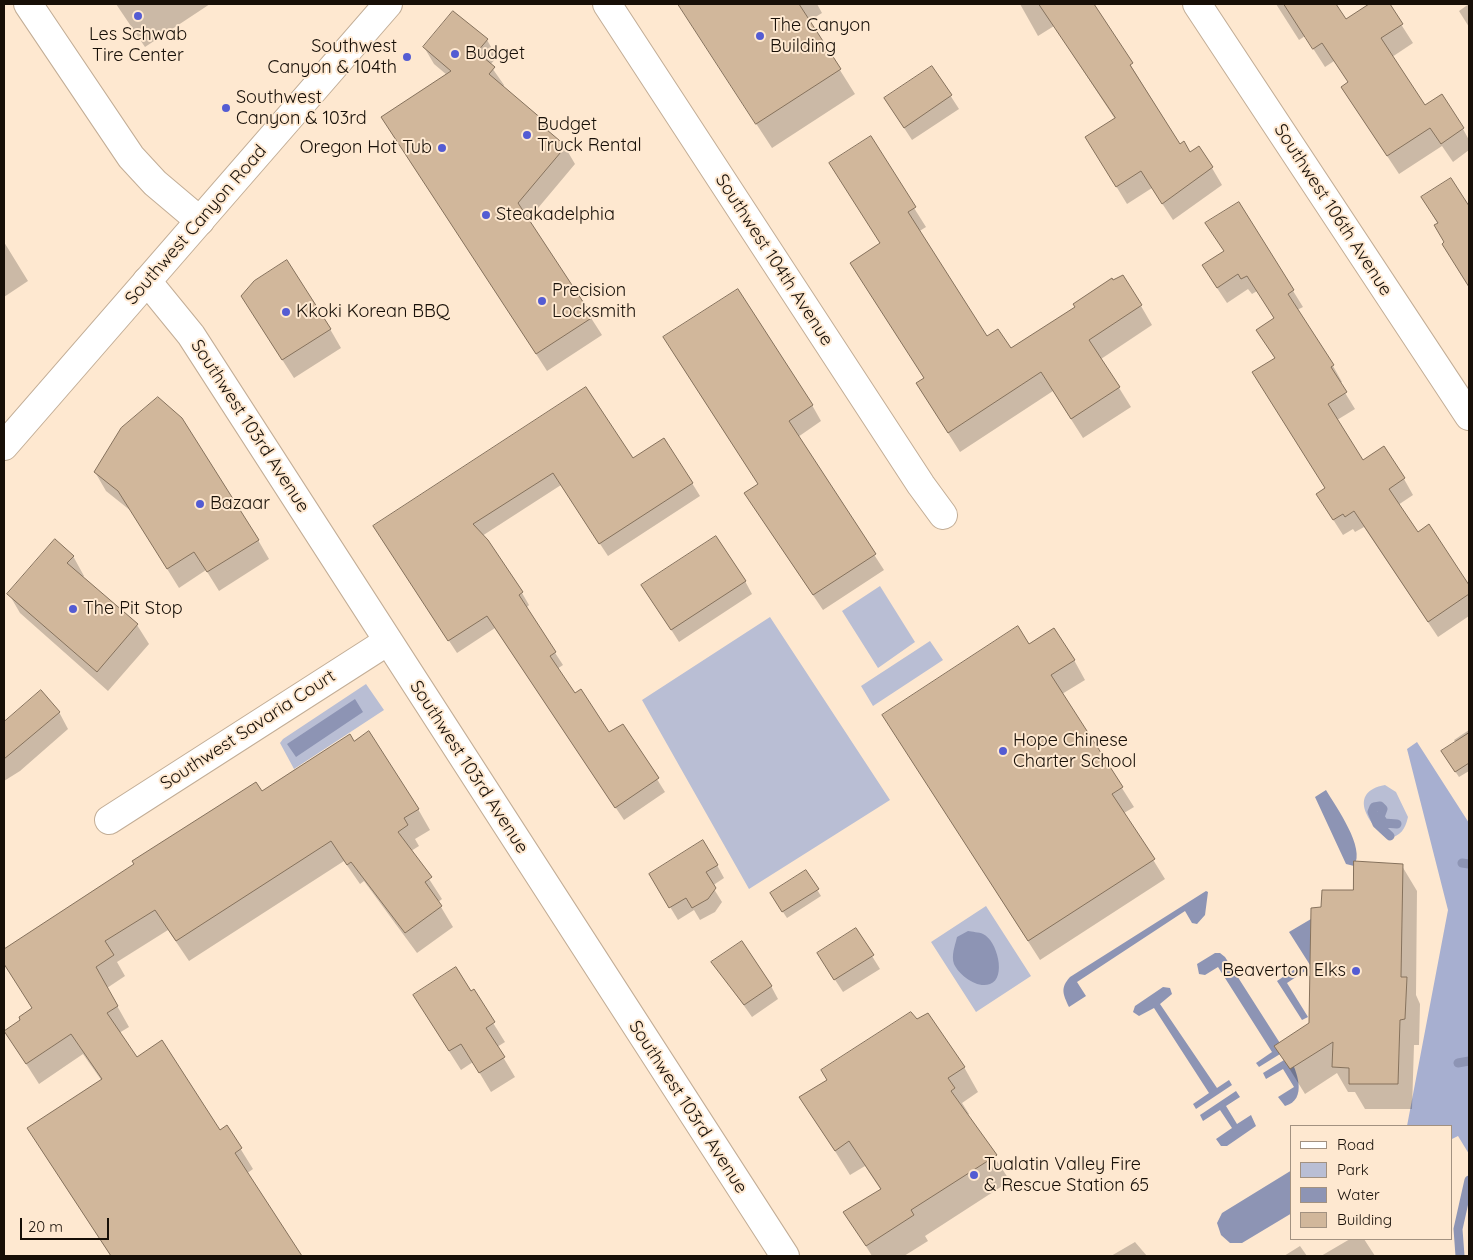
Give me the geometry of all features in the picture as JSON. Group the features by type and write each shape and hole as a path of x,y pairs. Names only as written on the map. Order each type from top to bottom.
{"street":[{"path":"28,4 131,157 155,183 200,221"},
{"name":"Southwest Canyon Road","path":"4,446 388,4"},
{"name":"Southwest 104th Avenue","path":"607,4 921,485 943,515"},
{"name":"Southwest 106th Avenue","path":"1196,4 1469,416"},
{"name":"Southwest 103rd Avenue","path":"147,282 191,335 785,1256"},
{"name":"Southwest Savaria Court","path":"109,820 388,641"}],"green space":[{"path":"880,586 915,642 878,668 842,611"},
{"path":"770,617 890,800 749,889 642,700"},
{"path":"930,641 943,660 873,706 861,686"},
{"path":"366,684 384,710 294,769 280,743 283,739"},
{"path":"1385,785 1396,792 1408,817 1402,831 1388,839 1368,817 1364,801 1367,794 1373,789"},
{"path":"986,906 1031,976 976,1012 931,942"}],"shaded area":[{"path":"1417,742 1469,823 1469,1154 1458,1136 1453,1138 1453,1125 1407,1125 1448,910 1407,749"}],"water":[{"path":"355,699 363,712 296,757 287,744"},
{"path":"1326,790 1353,839 1357,858 1354,866 1346,864 1315,797"},
{"path":"1206,891 1208,892 1205,915 1197,924 1192,923 1185,911 1077,982 1086,996 1069,1007 1065,998 1064,988 1070,977"},
{"path":"1311,919 1310,965 1289,932"},
{"path":"968,931 983,934 988,938 996,951 999,967 998,974 990,984 980,985 974,983 964,976 954,964 953,954 957,937"},
{"path":"1215,953 1220,953 1225,957 1285,1051 1259,1067 1256,1063 1272,1052 1218,967 1205,975 1199,974 1197,964"},
{"path":"1301,965 1305,971 1287,983 1308,1017 1302,1020 1277,981"},
{"path":"1163,987 1170,988 1172,994 1160,1004 1217,1088 1229,1080 1232,1085 1196,1109 1193,1104 1209,1093 1154,1008 1139,1016 1133,1012 1135,1006"},
{"path":"1289,1057 1299,1084 1296,1098 1292,1103 1285,1106 1278,1097 1294,1087 1283,1069 1266,1079 1263,1073"},
{"path":"1236,1091 1240,1097 1226,1106 1237,1124 1251,1115 1256,1126 1227,1146 1221,1146 1216,1139 1232,1128 1220,1110 1203,1121 1200,1115"},
{"path":"1290,1171 1290,1214 1242,1243 1230,1243 1221,1235 1217,1223 1222,1213"}],"building":[{"name":"The Canyon Building","path":"678,4 799,4 841,69 756,124"},
{"path":"1039,4 1094,4 1133,63 1130,65 1180,144 1184,141 1190,152 1199,146 1213,167 1162,204 1141,171 1116,187 1085,137 1115,118"},
{"path":"1284,4 1336,4 1346,19 1369,4 1390,4 1403,24 1381,38 1425,105 1442,94 1464,128 1441,144 1430,128 1387,156 1341,87 1348,82 1322,43 1313,49"},
{"path":"453,11 488,39 477,52 495,67 489,74 543,120 540,124 566,146 518,203 593,317 536,354 381,117 451,71 423,47"},
{"path":"932,66 952,95 904,128 884,98"},
{"path":"871,136 916,207 908,212 987,336 998,329 1011,348 1075,307 1073,304 1112,278 1113,280 1123,275 1142,305 1089,340 1120,387 1071,419 1041,372 948,433 916,383 924,378 850,263 880,243 829,163"},
{"path":"1451,178 1469,206 1469,287 1442,244 1444,242 1434,225 1438,223 1421,197"},
{"path":"1239,202 1294,290 1288,294 1334,365 1331,367 1347,392 1328,404 1363,460 1384,446 1405,478 1389,489 1418,532 1429,524 1469,585 1469,594 1428,622 1354,511 1345,517 1343,514 1333,520 1316,494 1325,488 1252,372 1275,358 1256,330 1274,318 1247,276 1241,279 1238,274 1217,288 1202,265 1224,251 1205,223"},
{"name":"Kkoki Korean BBQ","path":"287,260 331,329 282,360 241,296 254,281"},
{"path":"738,289 813,405 789,421 876,554 813,595 744,493 758,484 663,337"},
{"path":"586,387 633,458 664,438 693,483 599,544 553,473 473,524 488,540 523,592 519,595 556,652 550,656 575,693 581,689 609,732 623,724 659,778 615,808 487,616 448,641 373,526"},
{"name":"Bazaar","path":"158,397 182,418 259,540 207,572 194,552 167,569 118,491 94,472 121,428"},
{"path":"716,536 746,581 671,630 641,585"},
{"name":"The Pit Stop","path":"55,539 74,556 67,563 138,624 97,672 7,594"},
{"name":"Hope Chinese Charter School","path":"1018,626 1029,644 1054,628 1075,660 1051,675 1123,787 1112,794 1155,859 1028,941 882,715"},
{"path":"41,690 60,712 4,759 4,722"},
{"path":"369,731 419,809 404,818 408,825 398,832 432,877 425,882 442,906 405,933 351,862 347,865 331,841 176,941 155,910 105,941 114,955 96,967 118,1006 107,1013 137,1057 162,1040 220,1130 227,1125 242,1148 235,1153 302,1256 111,1256 27,1128 102,1079 71,1034 26,1064 4,1031 20,1020 19,1017 32,1008 4,964 4,949 134,864 132,861 256,782 262,791 350,734 354,741"},
{"path":"1469,733 1469,763 1455,772 1441,751"},
{"path":"703,840 718,865 706,872 716,888 708,899 692,908 686,898 669,908 649,874"},
{"name":"Beaverton Elks","path":"1354,861 1403,864 1401,977 1407,977 1405,1019 1400,1020 1398,1084 1349,1084 1349,1068 1332,1067 1333,1042 1290,1069 1274,1046 1309,1023 1311,908 1321,907 1322,890 1353,890"},
{"path":"806,870 819,889 782,912 770,893"},
{"path":"856,928 874,955 834,980 817,953"},
{"path":"742,941 772,986 744,1005 711,962"},
{"path":"456,967 471,991 474,989 495,1022 486,1028 505,1057 479,1073 461,1044 449,1051 413,995"},
{"path":"911,1012 917,1019 928,1013 965,1067 948,1078 955,1088 951,1091 997,1155 911,1210 914,1215 866,1246 843,1212 881,1189 849,1141 835,1151 799,1097 827,1080 821,1070"}],"waterway":[{"path":"1390,836 1377,824 1372,812 1374,807 1380,806 1383,809 1380,817 1384,823 1397,824"},
{"path":"1462,863 1469,864"},
{"path":"1458,1063 1469,1061"},
{"path":"1460,1256 1458,1229 1469,1180"}],"place":[{"name":"Les Schwab Tire Center","path":"138,16"},
{"name":"The Canyon Building","path":"760,36"},
{"name":"Budget","path":"455,54"},
{"name":"Southwest Canyon & 104th","path":"407,57"},
{"name":"Southwest Canyon & 103rd","path":"226,108"},
{"name":"Budget Truck Rental","path":"527,135"},
{"name":"Oregon Hot Tub","path":"442,148"},
{"name":"Steakadelphia","path":"486,215"},
{"name":"Precision Locksmith","path":"542,301"},
{"name":"Kkoki Korean BBQ","path":"286,312"},
{"name":"Bazaar","path":"200,504"},
{"name":"The Pit Stop","path":"73,609"},
{"name":"Hope Chinese Charter School","path":"1003,751"},
{"name":"Beaverton Elks","path":"1356,971"},
{"name":"Tualatin Valley Fire & Rescue Station 65","path":"974,1175"}]}
